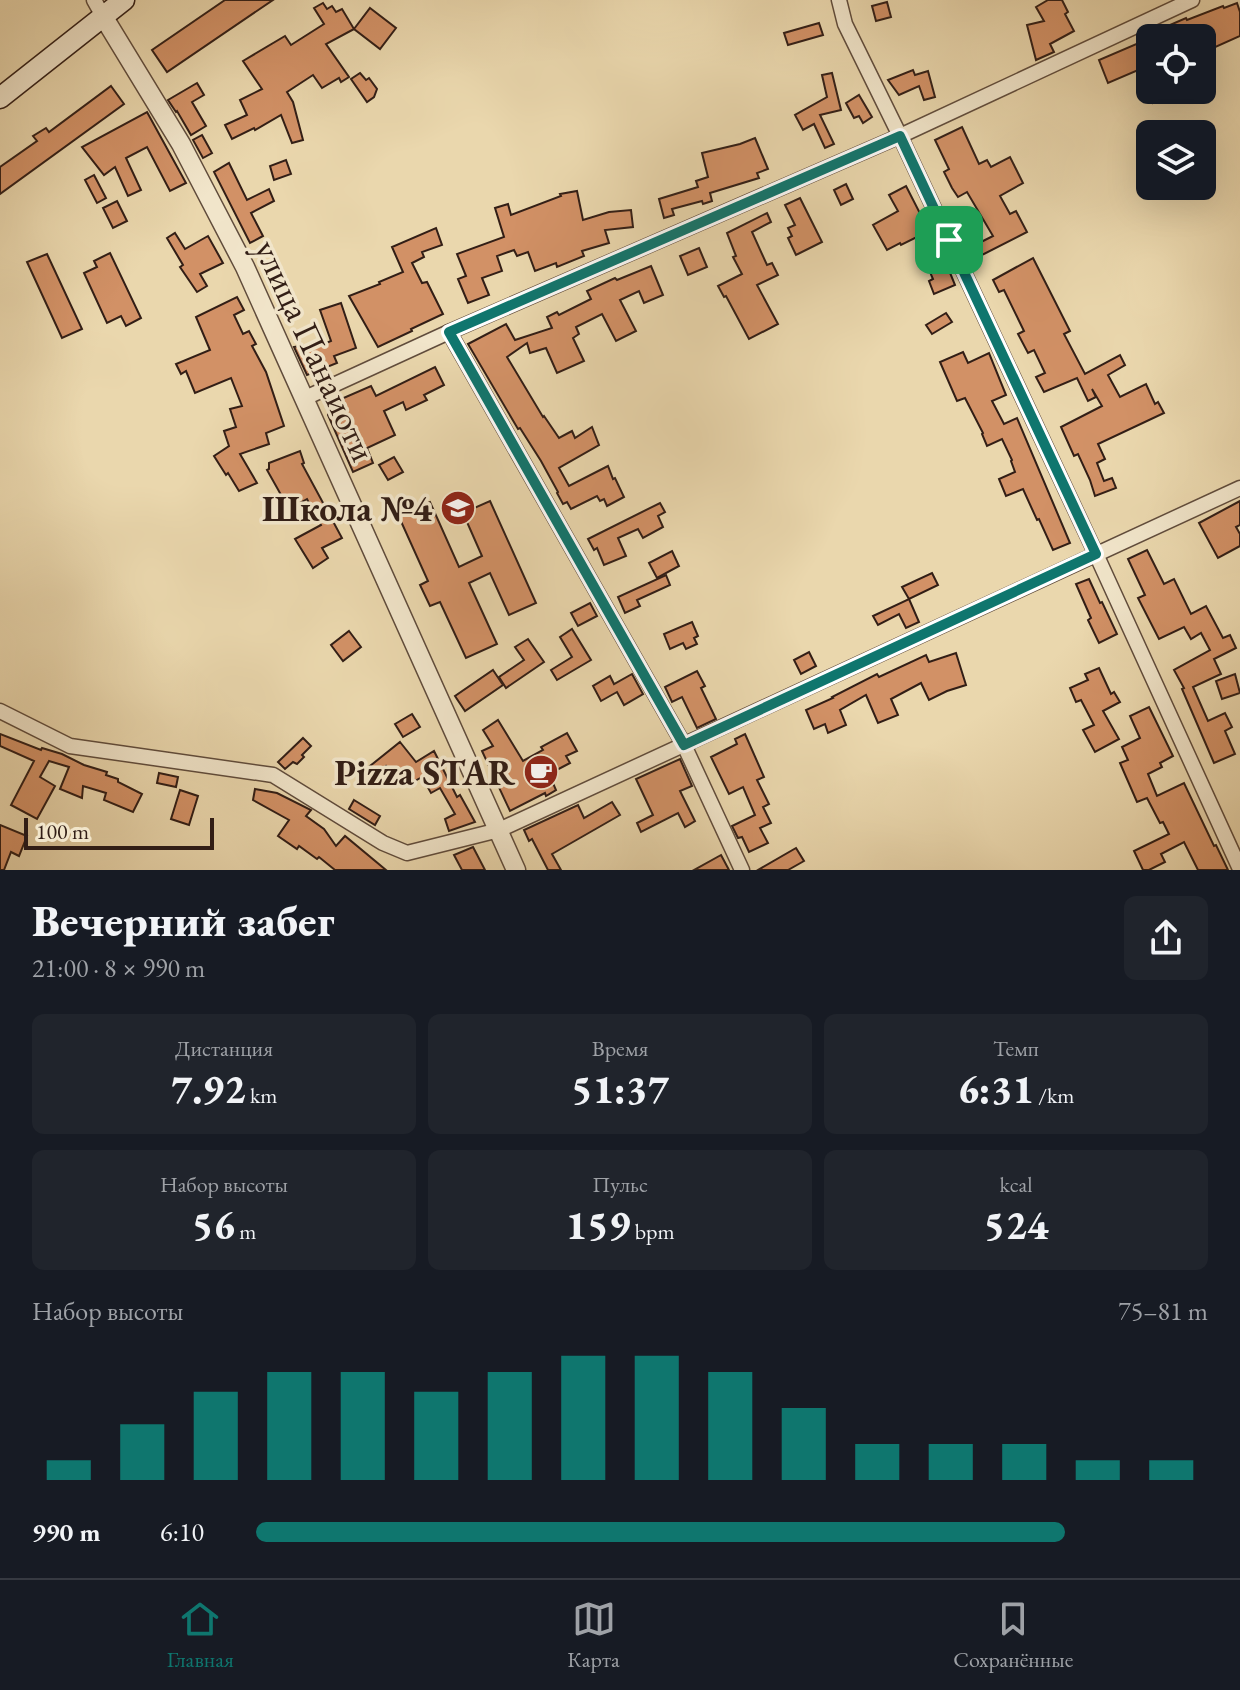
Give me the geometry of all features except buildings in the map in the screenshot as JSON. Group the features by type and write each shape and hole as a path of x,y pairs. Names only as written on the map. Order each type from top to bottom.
{"main road":[{"path":"0,98 98,8 124,0"}],"street":[{"path":"839,0 845,24 1096,554 1240,869"},
{"path":"303,399 449,332 900,136 1192,0"},
{"name":"улица Панаиоти","path":"98,8 181,144 245,267 516,870"},
{"path":"449,332 684,745 742,870"},
{"path":"0,711 70,746 273,775 383,843 407,853 499,830 1240,488"}],"place":[{"name":"Школа №4","path":"458,508"},
{"name":"Pizza STAR","path":"541,772"}],"route":[{"path":"900,136 949,240 1096,554 684,745 449,332 900,136"}]}
